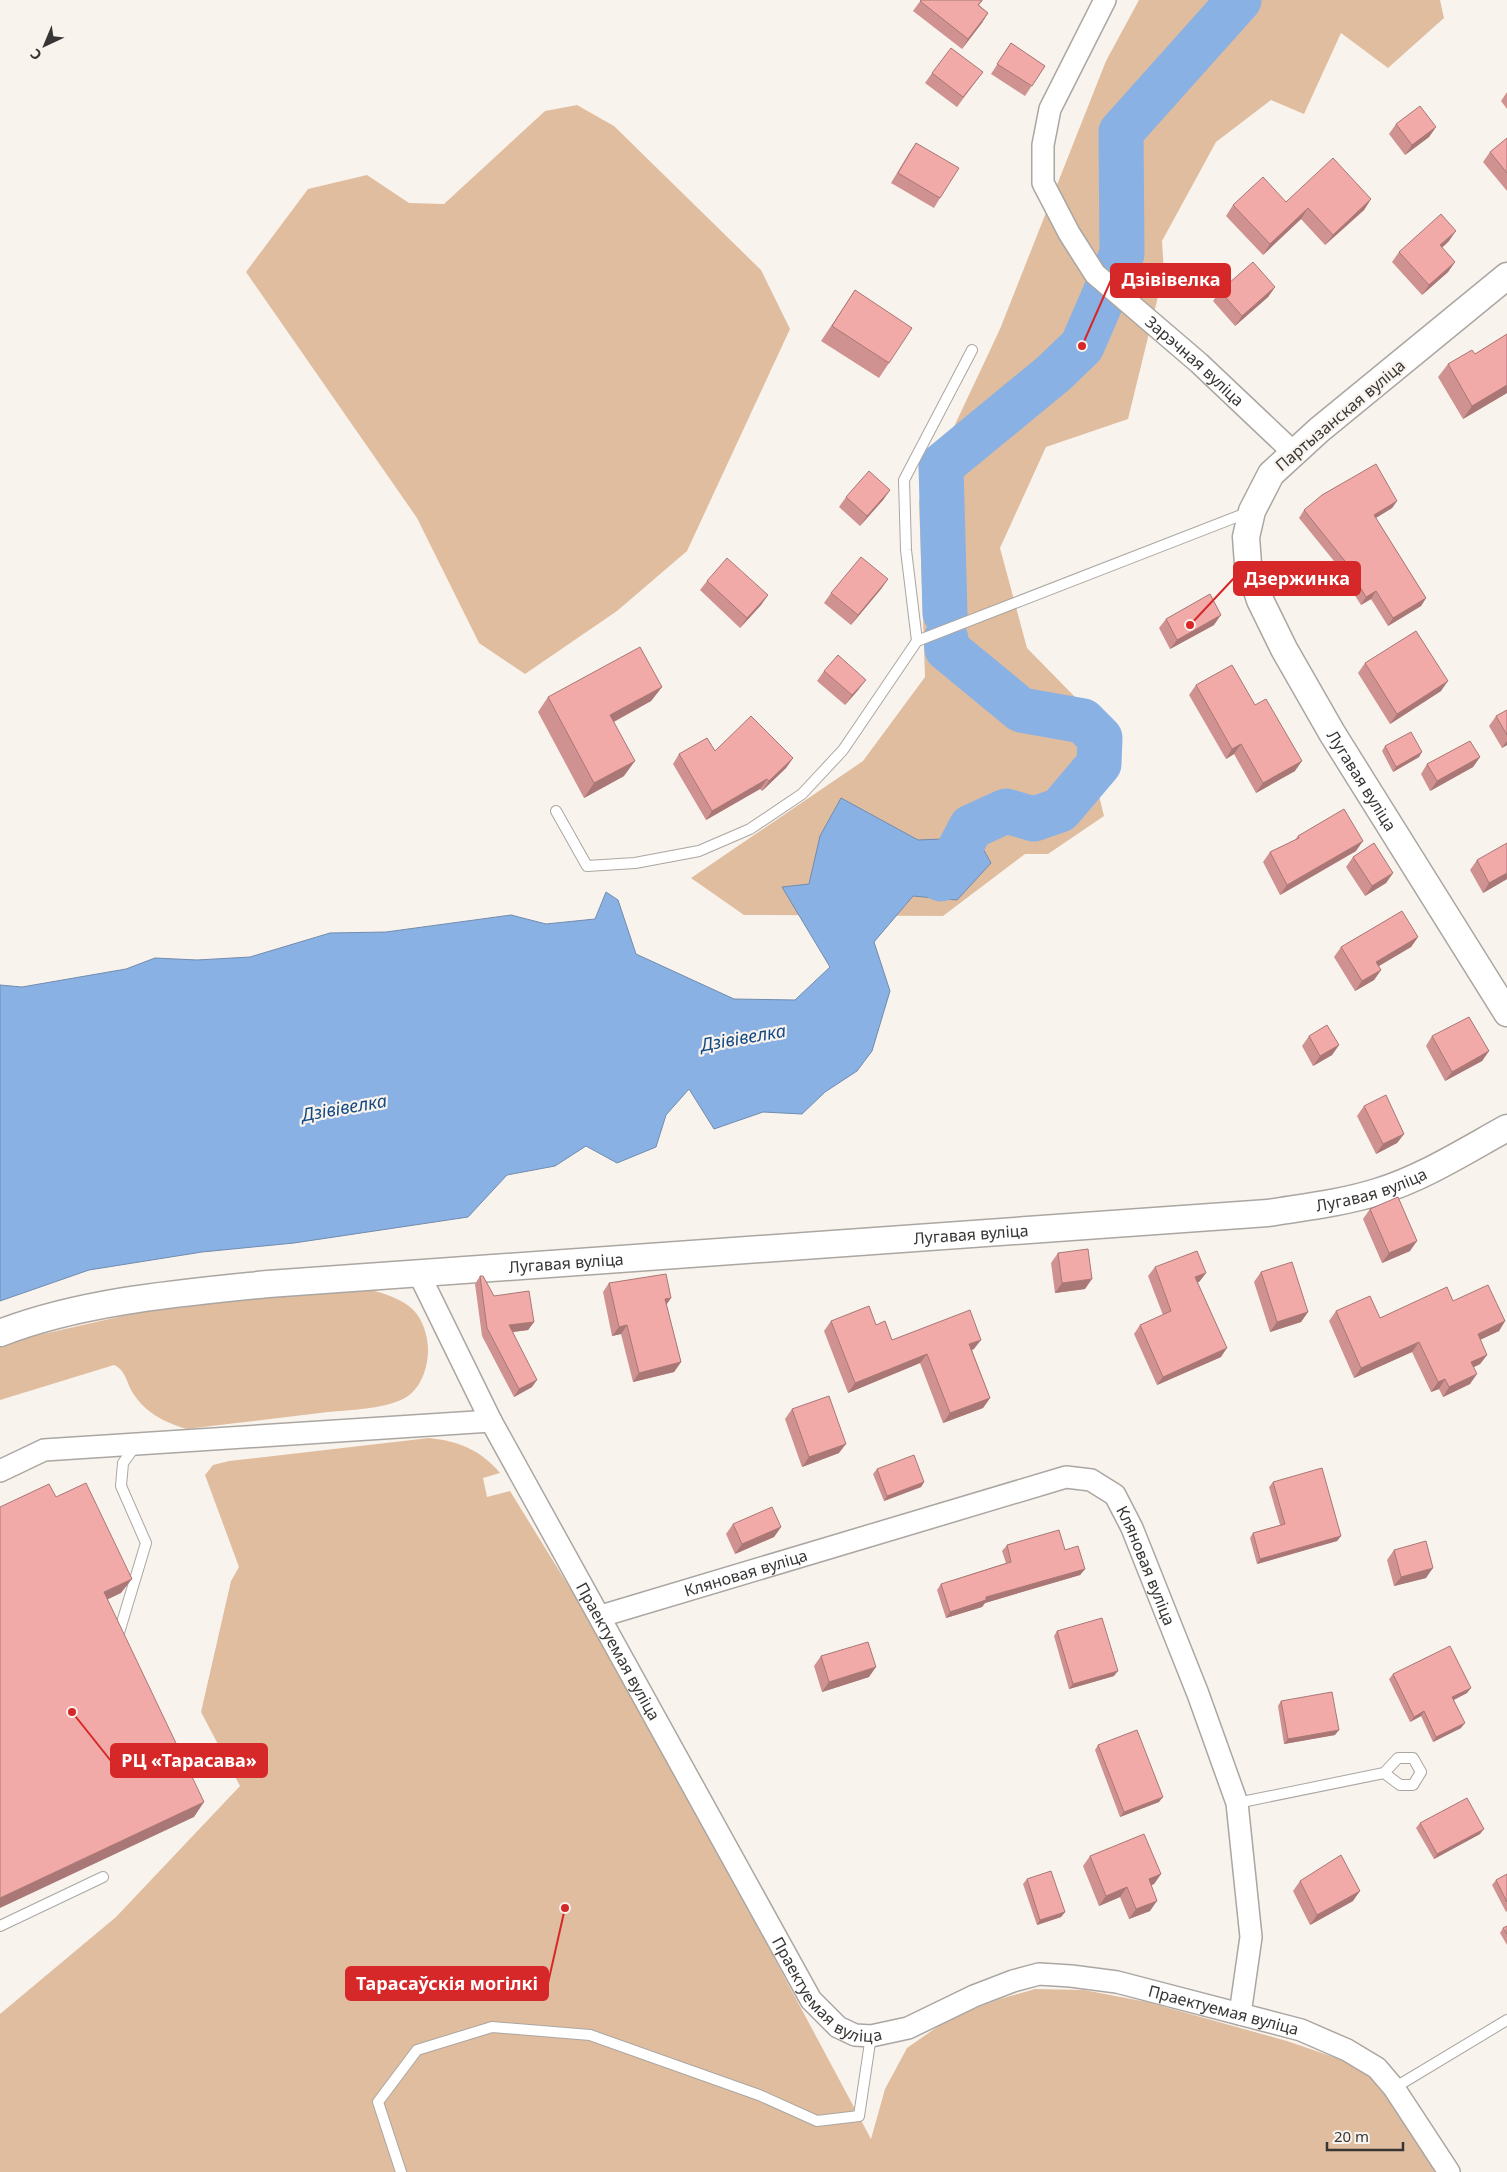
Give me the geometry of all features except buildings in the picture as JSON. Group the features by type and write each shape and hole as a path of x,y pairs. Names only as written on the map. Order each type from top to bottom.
{"street":[{"name":"Зарэчная вуліца","path":"1105,0 1050,109 1043,145 1043,183 1069,233 1096,274 1199,363 1293,452"},
{"name":"Партызанская вуліца","path":"1284,649 1260,600 1248,564 1246,537 1252,511 1271,474 1293,452 1507,276"},
{"name":"Лугавая вуліца","path":"1284,649 1332,733 1507,1013"},
{"name":"Лугавая вуліца","path":"0,1333 25,1323 188,1292 418,1272 1268,1213 1340,1202 1378,1192 1418,1176 1507,1128"},
{"name":"Праектуемая вуліца","path":"418,1272 491,1421 601,1616 811,2000 838,2027 855,2035 871,2036 908,2028 993,1988 1039,1974 1117,1982 1301,2030 1347,2050 1377,2068 1394,2088 1449,2172"},
{"path":"0,1471 44,1450 491,1421"},
{"name":"Кляновая вуліца","path":"601,1616 1066,1477 1091,1480 1115,1495 1132,1528 1198,1694 1236,1803 1251,1937 1240,2014"}],"lane":[{"path":"917,642 906,550 904,480 972,350"},
{"path":"556,811 587,866 635,863 698,851 750,829 802,794 843,750 917,642 1252,511"},
{"path":"121,1644 117,1635 146,1543 121,1486 123,1463 137,1443"},
{"path":"1236,1803 1384,1774"},
{"path":"0,1926 104,1877"},
{"path":"1394,2088 1507,2020"},
{"path":"401,2172 378,2102 417,2050 492,2027 590,2035 759,2095 817,2121 859,2116 871,2036"}],"shaded area":[{"path":"1139,0 1440,0 1444,18 1388,68 1341,33 1304,114 1271,100 1216,142 1162,241 1164,272 1128,419 1046,447 1000,548 1027,648 1075,697 1104,816 1048,854 1025,854 943,916 744,915 691,878 863,761 925,677 919,501 1000,329 1106,61"},
{"path":"577,105 614,126 761,270 790,329 687,551 617,611 525,674 479,643 417,518 246,272 308,189 367,175 409,203 444,204 545,111"},
{"path":"372,1290 401,1301 415,1311 424,1328 428,1347 424,1374 416,1389 403,1399 386,1405 187,1429 170,1423 148,1410 136,1398 123,1372 114,1365 0,1400 0,1346 12,1341 171,1305"},
{"path":"429,1438 450,1441 468,1448 485,1458 500,1473 483,1478 487,1497 510,1491 618,1666 871,2139 885,2089 907,2048 950,2018 1000,1999 1035,1989 1084,1990 1147,2002 1287,2041 1354,2064 1394,2088 1441,2172 0,2172 0,2014 116,1917 240,1786 201,1712 231,1581 239,1567 205,1475 213,1465 229,1461"}],"water":[{"path":"841,798 918,840 943,839 971,827 991,863 957,900 913,896 874,942 890,991 872,1051 857,1071 825,1092 802,1114 763,1112 714,1129 689,1089 666,1115 656,1147 617,1163 586,1146 555,1166 507,1175 468,1217 294,1243 202,1252 89,1270 0,1301 0,985 22,987 126,969 155,958 197,960 250,957 330,933 386,932 511,915 546,924 595,919 606,892 618,900 636,954 734,999 795,1000 830,967 782,887 809,884 820,836"}],"waterway":[{"name":"Дзівівелка","path":"945,613 941,466 1054,373 1082,346 1122,254 1121,132 1239,0"},
{"name":"Дзівівелка","path":"941,879 944,878 971,827 1006,811 1034,819 1060,810 1099,764 1100,738 1083,721 1021,710 947,649 946,639"}],"place":[{"name":"Дзівівелка","path":"1082,346"},
{"name":"Дзержинка","path":"1190,625"},
{"name":"РЦ «Тарасава»","path":"72,1712"},
{"name":"Тарасаўскія могілкі","path":"565,1908"}]}
